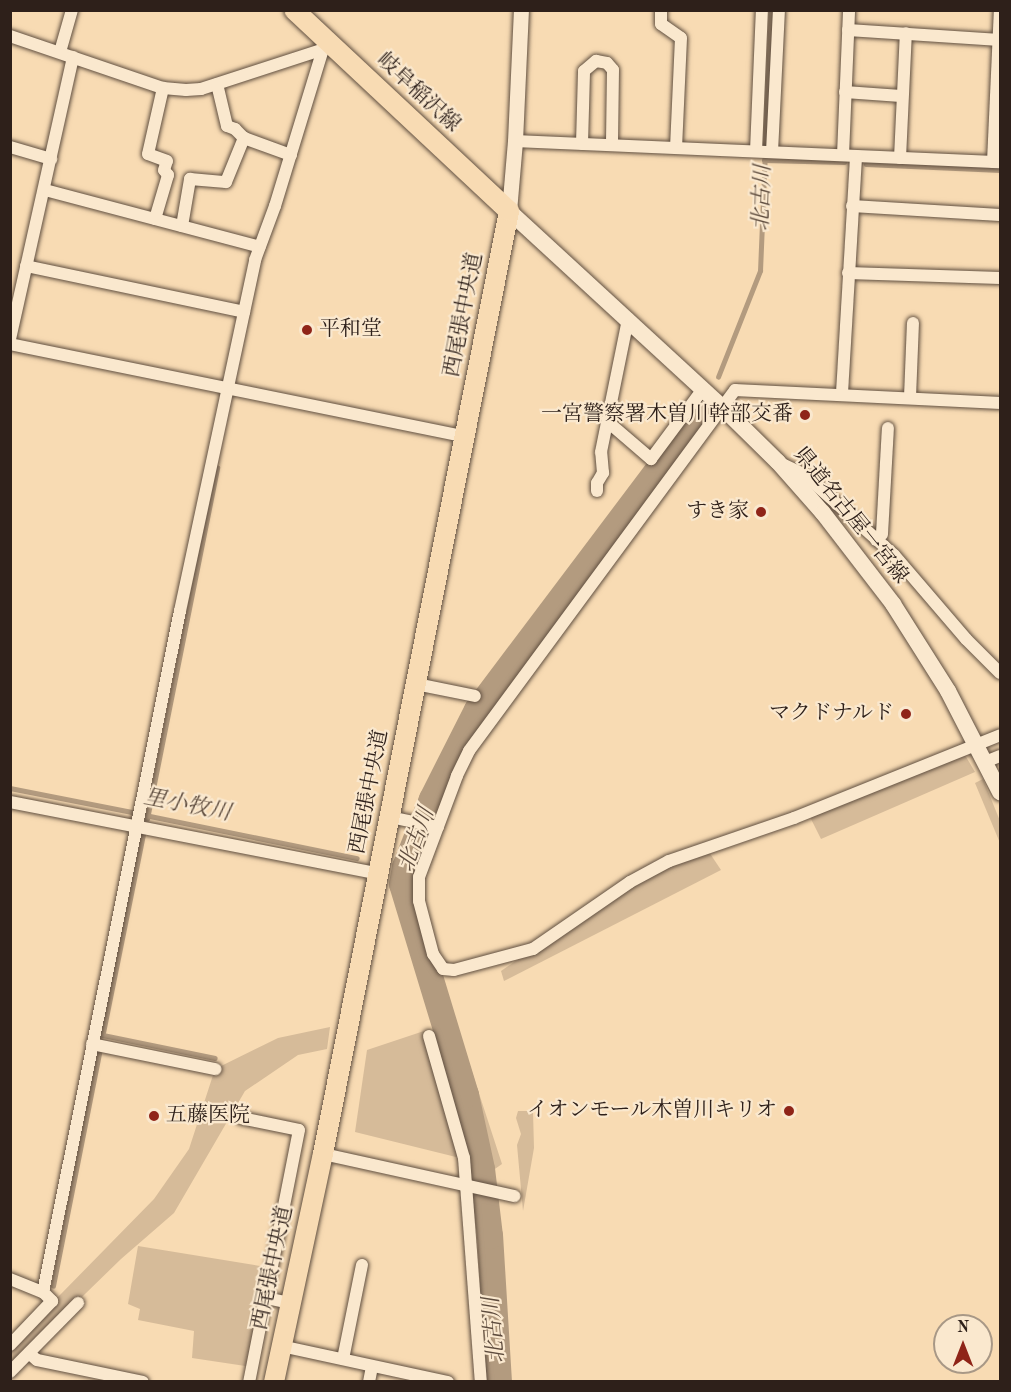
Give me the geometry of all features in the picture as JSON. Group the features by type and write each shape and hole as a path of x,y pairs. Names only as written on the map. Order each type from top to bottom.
{"main road":[{"name":"岐阜稲沢線","path":"294,10 328,47 509,211"},
{"name":"県道名古屋一宮線","path":"509,211 628,319 778,462 860,557 948,691 976,745 993,759 1000,792"},
{"name":"西尾張中央道","path":"274,1382 289,1303 323,1154 379,874 398,819 416,684 509,211"}],"street":[{"path":"60,52 72,10"},
{"path":"509,211 516,141 521,10"},
{"path":"661,10 661,24 681,38 676,148"},
{"path":"757,152 762,10"},
{"path":"772,152 778,10"},
{"path":"843,155 849,10"},
{"path":"516,141 997,162 1000,10"},
{"path":"848,30 999,40"},
{"path":"900,158 901,96 906,33"},
{"path":"10,36 164,88 201,89 328,47"},
{"path":"43,1292 138,818 244,312 260,247 328,47"},
{"path":"73,57 10,342 466,437"},
{"path":"582,144 584,71 596,61 607,63 613,70 612,145"},
{"path":"217,84 227,126 236,129 244,138 291,155"},
{"path":"155,219 168,175 164,170 167,161 148,154 164,88"},
{"path":"845,92 901,96"},
{"path":"182,226 190,179 226,182 244,138"},
{"path":"10,147 51,159"},
{"path":"842,393 856,156"},
{"path":"45,190 260,247"},
{"path":"852,206 1000,215"},
{"path":"26,266 244,312"},
{"path":"848,273 1000,278"},
{"path":"597,491 597,483 603,473 601,453 628,319"},
{"path":"910,397 913,323"},
{"path":"608,422 651,459 703,389"},
{"path":"1000,403 842,393 735,390 469,751 435,826 419,877 419,901 433,954 443,969 454,970 532,949 630,882 669,861 794,818 1000,735"},
{"path":"876,540 882,534 888,428"},
{"path":"778,462 804,475 876,540 919,582 966,639 1000,673"},
{"path":"416,684 475,696"},
{"path":"10,802 138,818 379,874"},
{"path":"398,819 435,826"},
{"path":"429,1036 464,1158 469,1186 481,1382"},
{"path":"93,1044 215,1069"},
{"path":"241,1118 299,1130 249,1382"},
{"path":"323,1154 514,1196"},
{"path":"343,1359 362,1265"},
{"path":"10,1279 43,1292 52,1301 10,1345"},
{"path":"266,1298 289,1303"},
{"path":"10,1372 78,1303"},
{"path":"281,1346 448,1382"},
{"path":"30,1354 37,1360 118,1379 143,1382"},
{"path":"369,1382 372,1366"}],"shaded area":[{"path":"962,750 975,772 821,839 810,817"},
{"path":"983,779 1000,821 1000,843 975,783"},
{"path":"705,846 721,870 504,981 501,971 630,882"},
{"path":"330,1027 327,1049 298,1055 245,1091 174,1213 121,1259 11,1366 11,1345 154,1199 189,1149 215,1069 278,1038"},
{"path":"424,1031 460,1158 355,1132 367,1050"},
{"path":"461,1038 502,1164 492,1171 470,1085 455,1040"},
{"path":"518,1111 533,1111 534,1148 523,1211 517,1145 521,1134 516,1118"},
{"path":"138,1246 266,1267 252,1367 192,1358 194,1331 138,1320 140,1309 128,1304"}],"waterway":[{"name":"北古川","path":"718,377 760,271 771,10"},
{"path":"764,160 844,162"},
{"path":"866,164 1000,170"},
{"name":"北古川","path":"499,1382 490,1236 482,1169 466,1095 402,884 405,867 432,799 477,710 689,429 701,408"},
{"path":"147,819 217,468"},
{"name":"里小牧川","path":"10,788 137,813"},
{"name":"里小牧川","path":"145,815 357,858"},
{"path":"144,832 103,1035 215,1058"},
{"path":"53,1286 100,1049"}],"place":[{"name":"平和堂","path":"307,330"},
{"name":"一宮警察署木曽川幹部交番","path":"805,415"},
{"name":"すき家","path":"761,512"},
{"name":"マクドナルド","path":"906,714"},
{"name":"イオンモール木曽川キリオ","path":"789,1111"},
{"name":"五藤医院","path":"154,1116"}]}
